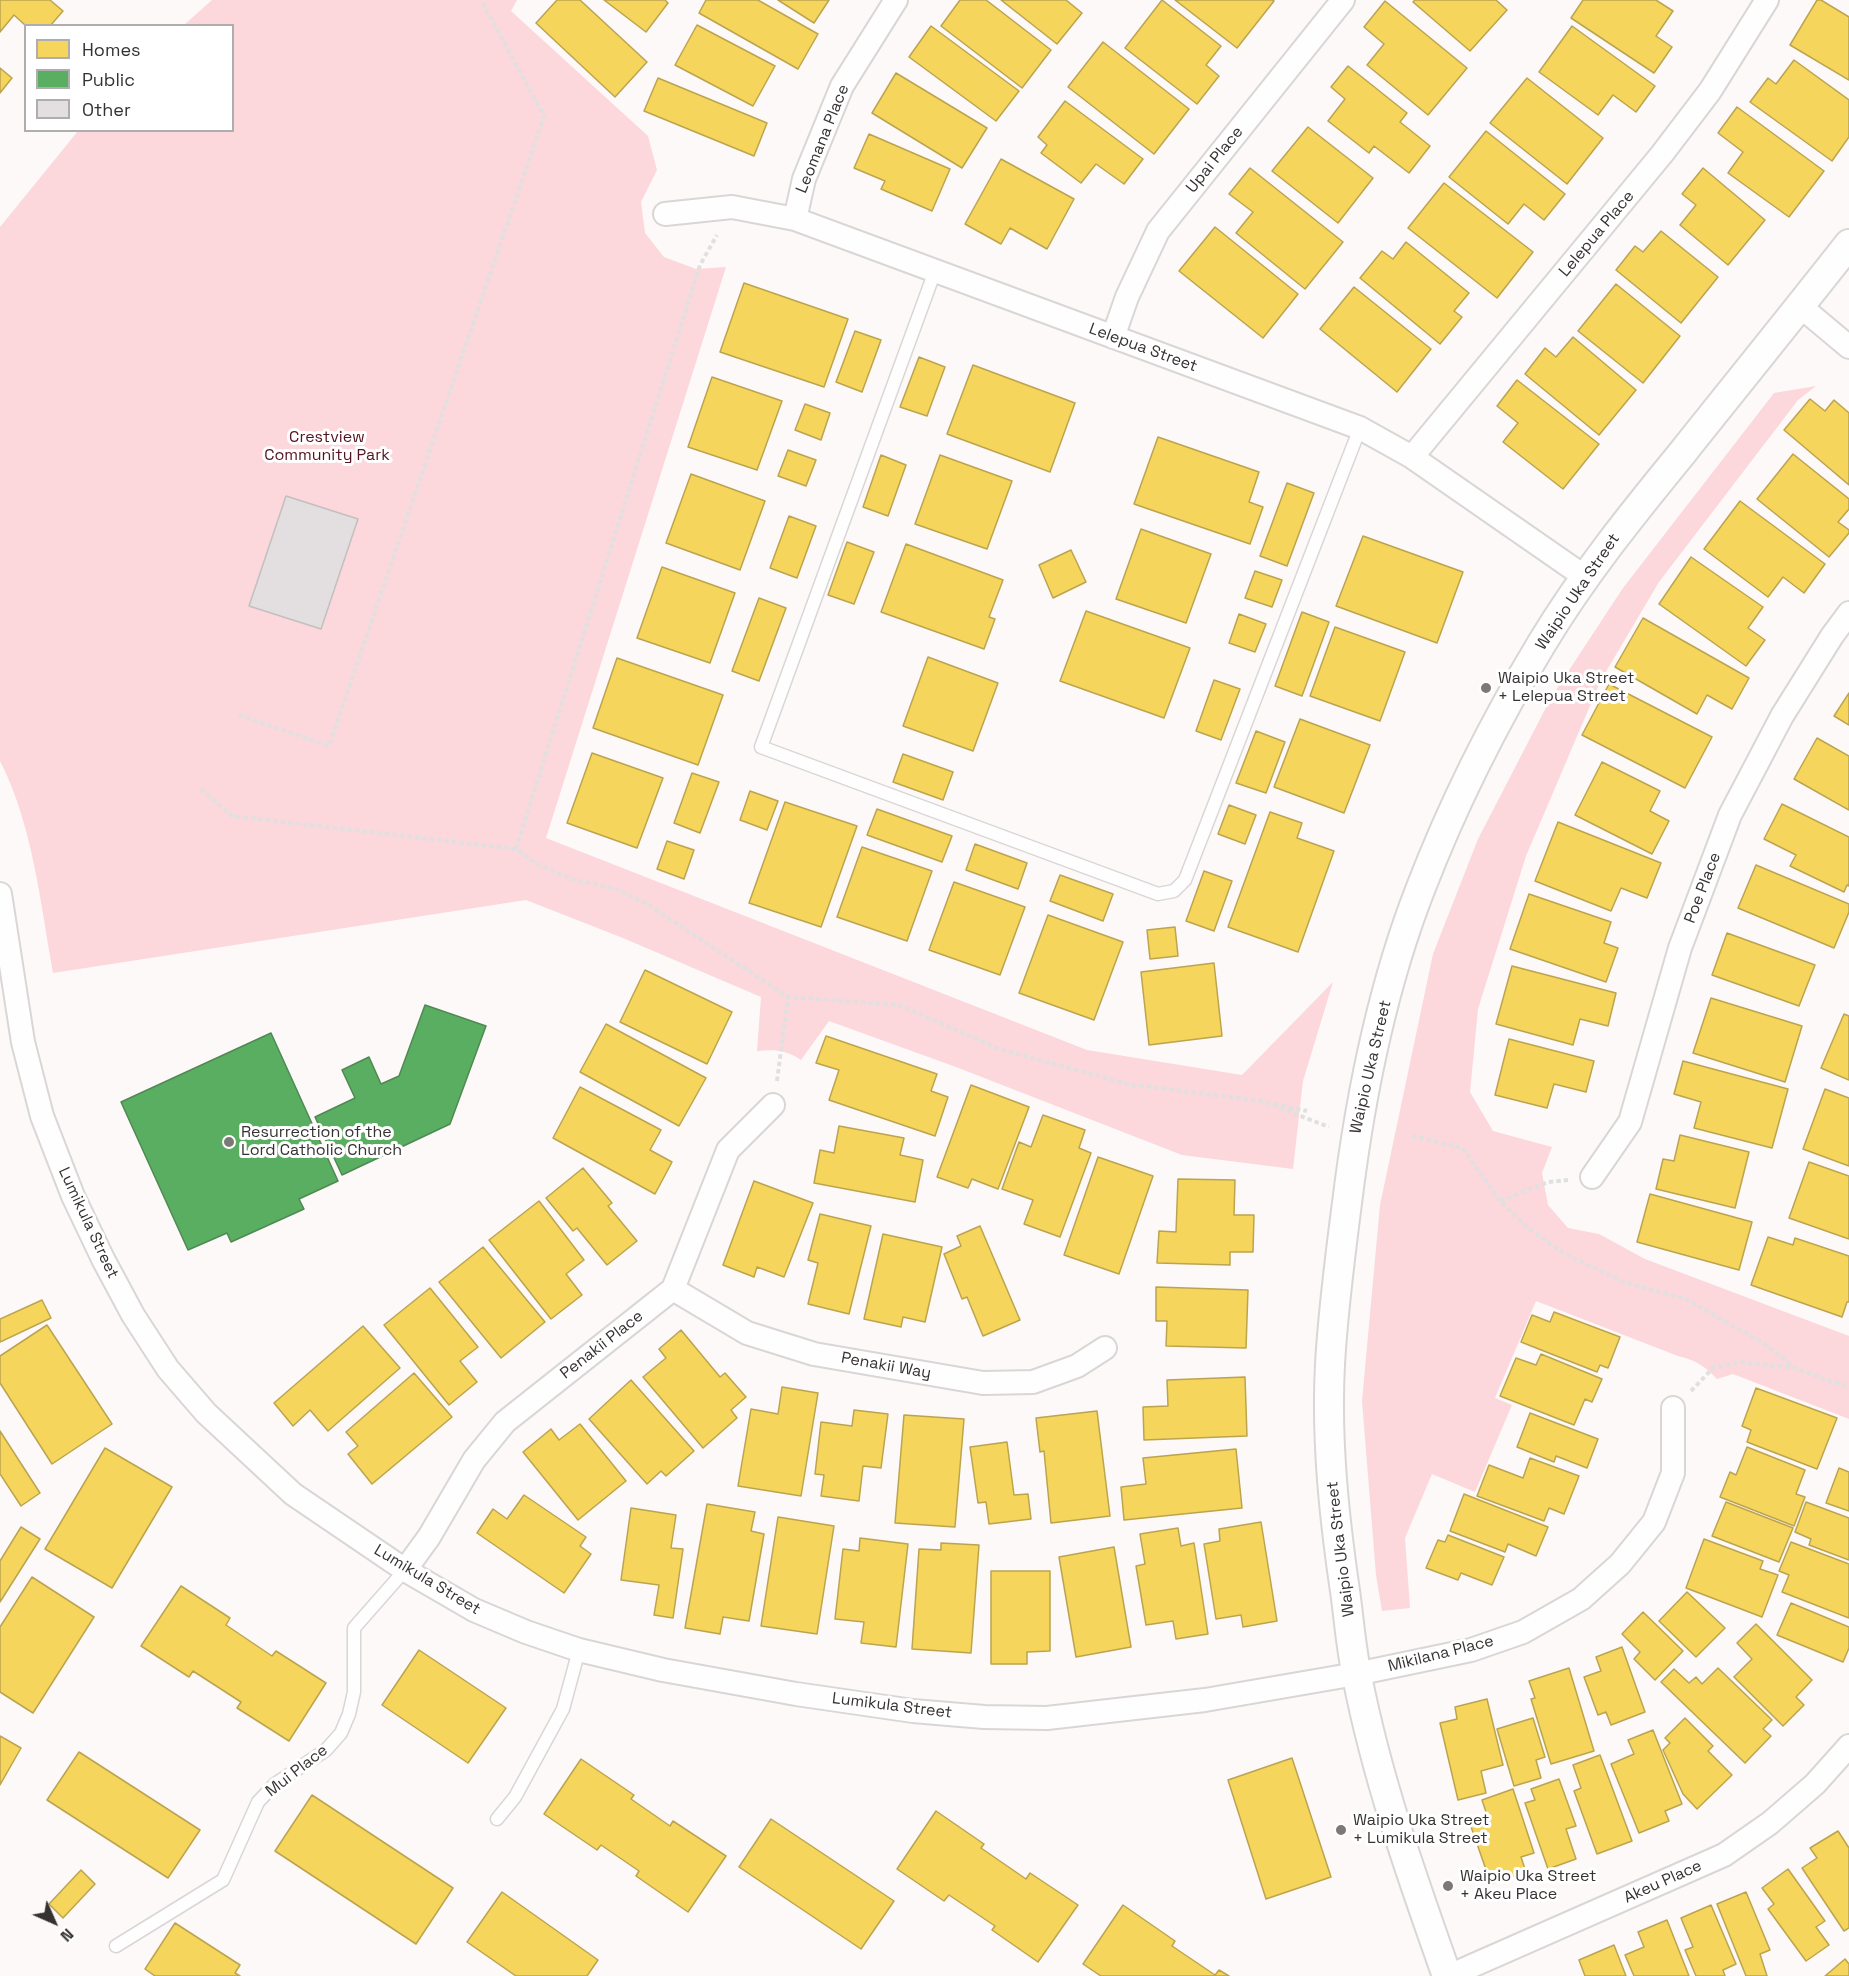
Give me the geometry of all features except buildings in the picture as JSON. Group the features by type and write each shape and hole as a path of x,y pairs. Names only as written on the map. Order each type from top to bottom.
{"street":[{"name":"Leomana Place","path":"795,219 804,179 842,86 896,0"},
{"name":"Upai Place","path":"1113,337 1127,297 1158,231 1343,0"},
{"name":"Lelepua Place","path":"1412,457 1662,154 1710,91 1767,0"},
{"name":"Lelepua Street","path":"665,214 732,207 795,219 1360,428 1412,457 1585,577"},
{"name":"Waipio Uka Street","path":"1448,1976 1409,1872 1380,1778 1356,1674 1338,1546 1329,1438 1330,1366 1335,1296 1355,1138 1373,1042 1418,893 1445,829 1502,713 1543,640 1585,577 1626,522 1849,244"},
{"path":"1800,306 1849,347"},
{"name":"Poe Place","path":"1592,1177 1630,1122 1680,948 1730,815 1782,716 1832,636 1849,614"},
{"name":"Lumikula Street","path":"0,894 23,1042 42,1116 73,1196 103,1259 133,1315 168,1369 206,1413 293,1494 405,1570 474,1610 526,1632 579,1650 663,1670 796,1694 913,1711 984,1717 1047,1718 1205,1700 1356,1674"},
{"path":"673,1289 728,1150 773,1105"},
{"name":"Penakii Place","path":"405,1570 429,1537 474,1460 505,1422 673,1289"},
{"name":"Penakii Way","path":"673,1289 747,1333 814,1354 983,1383 1033,1382 1077,1366 1105,1348"},
{"name":"Mikilana Place","path":"1356,1674 1471,1650 1523,1632 1581,1599 1620,1564 1654,1522 1673,1473 1673,1408"},
{"name":"Akeu Place","path":"1448,1976 1724,1855 1770,1823 1815,1784 1849,1746"}],"lane":[{"path":"935,271 761,747 1136,886 1158,894 1174,891 1185,880 1360,428"},
{"name":"Mui Place","path":"116,1947 223,1881 258,1802 275,1784 327,1750 341,1732 349,1714 354,1692 354,1628 405,1570"},
{"path":"497,1819 515,1797 563,1709 579,1650"}],"path":[{"path":"239,715 329,746 544,116 481,0"},
{"path":"516,849 700,265 732,207"},
{"path":"201,789 232,816 516,849 539,865 572,879 616,889 647,904 788,997 898,1005 999,1049 1128,1084 1262,1101 1307,1111"},
{"path":"773,1105 788,997"},
{"path":"1262,1101 1355,1138"},
{"path":"1412,1136 1462,1148 1500,1202 1528,1228 1564,1254 1623,1282 1686,1299 1762,1343 1795,1368"},
{"path":"1500,1202 1548,1182 1592,1177"},
{"path":"1673,1408 1713,1368 1740,1362 1795,1368 1849,1386"}],"green space":[{"name":"Crestview Community Park","path":"212,0 517,0 511,11 648,136 657,170 641,202 645,233 664,257 696,269 726,267 546,838 1087,1050 1242,1075 1333,982 1303,1081 1293,1169 1182,1155 956,1067 829,1021 801,1060 780,1051 757,1051 761,997 623,938 526,900 53,973 28,838 0,761 0,227 77,132 234,132 234,24 185,24"},
{"path":"1816,386 1798,400 1659,582 1601,680 1526,856 1478,1009 1470,1092 1493,1131 1552,1147 1542,1173 1548,1205 1568,1228 1599,1234 1645,1259 1849,1336 1849,1419 1733,1374 1717,1379 1695,1362 1536,1301 1495,1398 1512,1405 1475,1492 1432,1474 1405,1538 1410,1608 1382,1611 1376,1575 1362,1401 1380,1205 1433,954 1478,839 1552,696 1623,588 1774,393"}],"place":[{"name":"Waipio Uka Street + Lelepua Street","path":"1486,688"},
{"name":"Resurrection of the Lord Catholic Church","path":"229,1142"},
{"name":"Waipio Uka Street + Lumikula Street","path":"1341,1830"},
{"name":"Waipio Uka Street + Akeu Place","path":"1448,1886"}]}
